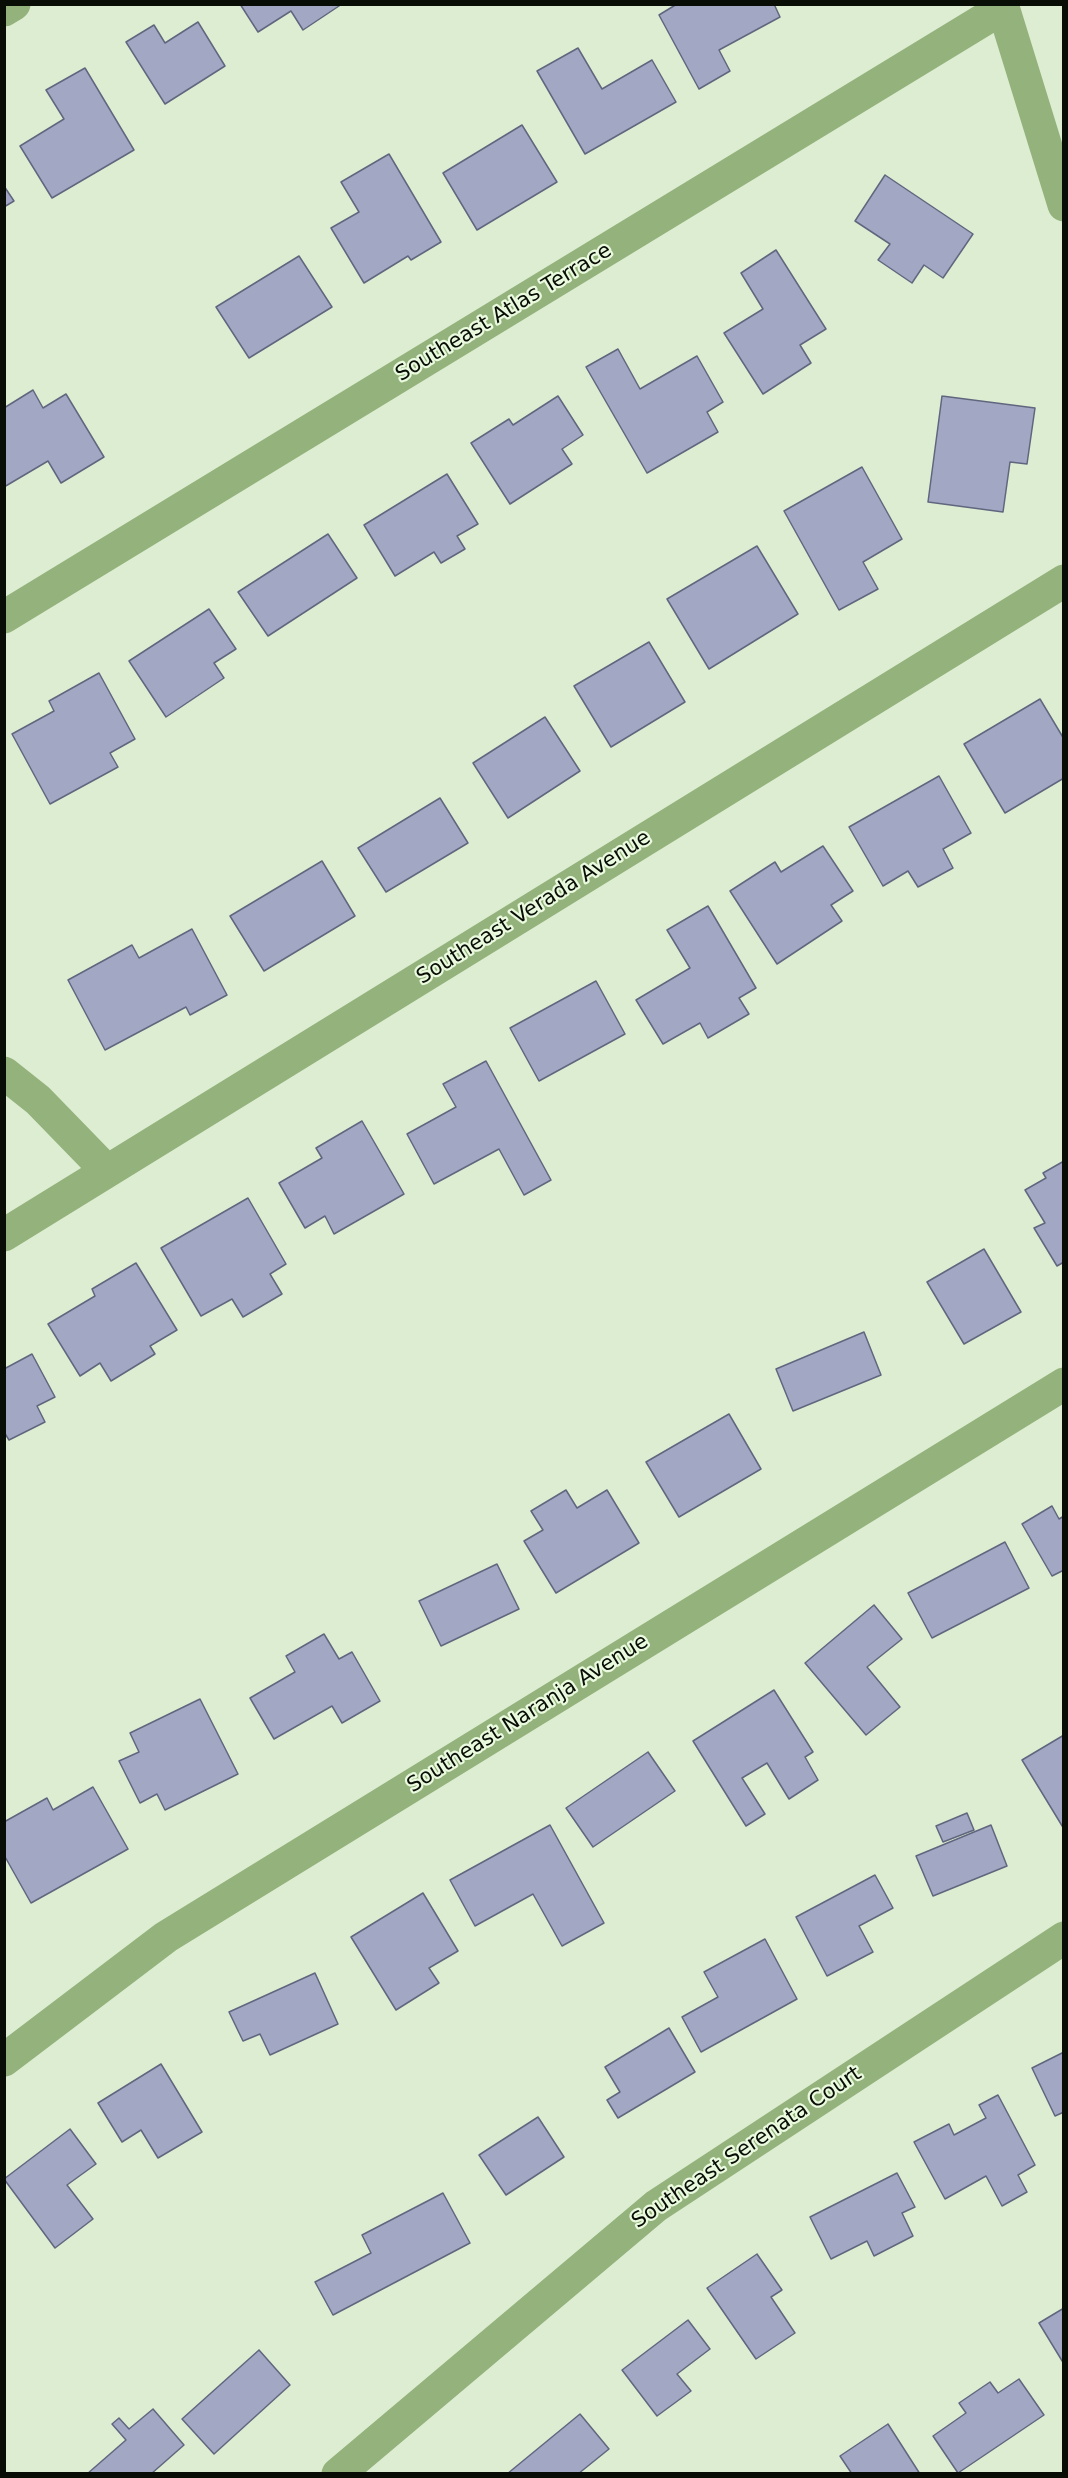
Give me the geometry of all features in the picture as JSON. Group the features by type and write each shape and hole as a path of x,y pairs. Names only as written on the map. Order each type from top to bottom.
{"street":[{"path":"4,10 14,4"},
{"path":"1003,6 1064,205"},
{"name":"Southeast Atlas Terrace","path":"4,617 1003,6"},
{"name":"Southeast Verada Avenue","path":"4,1235 1064,581"},
{"path":"4,1073 38,1100 107,1171"},
{"name":"Southeast Naranja Avenue","path":"4,2060 166,1936 1064,1384"},
{"name":"Southeast Serenata Court","path":"338,2474 656,2206 1064,1938"}],"building":[{"path":"240,4 342,4 303,30 291,11 258,32"},
{"path":"677,4 774,4 780,17 719,50 730,71 699,89 659,15"},
{"path":"198,22 225,66 165,104 126,42 154,25 165,43"},
{"path":"578,48 602,89 652,60 676,102 585,154 537,71"},
{"path":"85,68 134,150 52,198 20,146 64,119 46,90"},
{"path":"522,125 557,182 477,230 443,173"},
{"path":"389,154 441,242 411,260 408,256 364,283 331,228 359,212 341,182"},
{"path":"885,175 973,234 943,278 924,265 912,283 878,260 890,244 855,221"},
{"path":"4,186 14,201 4,207"},
{"path":"776,250 826,329 800,345 811,363 763,394 724,333 763,309 741,273"},
{"path":"299,256 332,307 249,358 216,307"},
{"path":"618,349 640,389 697,356 723,402 707,412 718,432 647,473 586,367"},
{"path":"33,390 43,408 66,394 104,457 61,483 48,461 4,487 4,408"},
{"path":"558,396 583,435 562,449 572,464 510,504 471,443 509,419 513,425"},
{"path":"942,396 1035,408 1027,464 1010,462 1003,512 928,502"},
{"path":"862,467 902,539 863,562 878,589 839,610 784,511"},
{"path":"447,474 478,524 457,536 465,549 441,563 434,552 395,576 364,525"},
{"path":"328,534 357,578 268,636 238,592"},
{"path":"757,546 798,614 709,669 667,599"},
{"path":"209,609 236,649 214,663 224,678 166,717 129,661"},
{"path":"649,642 685,702 611,747 574,686"},
{"path":"99,673 135,739 110,753 118,767 50,804 12,734 54,711 49,701"},
{"path":"1040,699 1064,739 1064,778 1005,813 964,744"},
{"path":"545,717 580,771 508,818 473,763"},
{"path":"939,776 971,833 943,849 953,868 918,887 908,871 883,886 849,827"},
{"path":"440,798 468,843 386,892 358,848"},
{"path":"823,846 853,891 831,905 842,921 777,964 730,891 775,862 781,872"},
{"path":"322,861 355,916 264,971 230,916"},
{"path":"708,906 756,988 739,998 749,1014 708,1038 700,1023 663,1044 636,1000 690,968 667,930"},
{"path":"192,929 227,995 190,1015 186,1007 105,1050 68,980 132,945 139,958"},
{"path":"596,981 625,1034 539,1081 510,1028"},
{"path":"486,1061 551,1180 524,1195 499,1149 434,1184 407,1134 456,1107 443,1084"},
{"path":"362,1121 404,1194 334,1234 325,1216 305,1228 279,1183 322,1158 316,1148"},
{"path":"1064,1161 1064,1262 1057,1266 1034,1228 1045,1223 1025,1190 1046,1178 1043,1173"},
{"path":"248,1198 286,1264 270,1274 282,1294 243,1317 232,1299 201,1316 161,1248"},
{"path":"984,1249 1021,1312 964,1344 927,1282"},
{"path":"136,1263 177,1330 150,1346 155,1354 111,1381 100,1363 80,1376 48,1324 95,1296 92,1289"},
{"path":"864,1332 881,1375 793,1411 776,1369"},
{"path":"32,1354 55,1397 37,1406 45,1422 9,1440 4,1432 4,1369"},
{"path":"729,1414 761,1469 679,1517 646,1462"},
{"path":"566,1490 577,1508 607,1490 639,1543 556,1593 524,1541 543,1530 531,1511"},
{"path":"1052,1506 1059,1519 1064,1516 1064,1570 1052,1576 1022,1524"},
{"path":"1005,1542 1029,1588 932,1638 908,1593"},
{"path":"497,1564 519,1609 441,1646 419,1601"},
{"path":"874,1605 902,1639 867,1667 900,1707 866,1735 805,1663"},
{"path":"324,1634 339,1659 352,1652 380,1701 342,1723 332,1706 274,1739 250,1698 295,1672 286,1656"},
{"path":"774,1690 813,1752 805,1757 818,1780 789,1799 767,1763 742,1778 765,1814 746,1826 693,1741"},
{"path":"200,1699 238,1774 165,1810 157,1794 140,1803 119,1761 139,1752 130,1733"},
{"path":"1064,1735 1064,1829 1022,1760"},
{"path":"648,1752 675,1791 593,1847 566,1808"},
{"path":"93,1787 128,1849 31,1903 4,1855 4,1822 47,1798 53,1810"},
{"path":"967,1813 974,1830 943,1842 936,1826"},
{"path":"550,1825 604,1923 562,1946 533,1894 475,1926 450,1880"},
{"path":"991,1825 1007,1866 933,1896 916,1856"},
{"path":"875,1875 893,1908 859,1926 873,1952 827,1976 796,1917"},
{"path":"423,1893 458,1951 429,1968 439,1983 396,2010 351,1937"},
{"path":"765,1939 797,1999 701,2052 682,2017 718,1997 704,1972"},
{"path":"315,1973 338,2024 270,2055 260,2034 243,2041 229,2012"},
{"path":"669,2028 695,2072 618,2118 607,2100 620,2092 605,2067"},
{"path":"1064,2052 1064,2112 1055,2116 1032,2068"},
{"path":"161,2064 202,2132 158,2158 141,2130 122,2142 98,2103"},
{"path":"998,2095 1035,2165 1018,2175 1027,2192 1002,2206 986,2176 945,2199 914,2142 949,2124 954,2135 986,2118 979,2105"},
{"path":"538,2117 564,2157 506,2195 479,2155"},
{"path":"70,2129 96,2164 67,2185 93,2219 55,2248 4,2179"},
{"path":"897,2173 915,2207 902,2213 913,2236 874,2256 867,2241 831,2259 810,2217"},
{"path":"443,2193 470,2243 333,2315 315,2282 371,2253 362,2235"},
{"path":"757,2254 782,2290 771,2297 795,2333 756,2359 707,2288"},
{"path":"1064,2308 1064,2364 1039,2323"},
{"path":"688,2320 710,2349 677,2374 691,2391 657,2416 622,2370"},
{"path":"259,2350 290,2385 214,2454 182,2419"},
{"path":"1019,2379 1044,2415 958,2473 933,2436 966,2413 959,2403 990,2382 998,2393"},
{"path":"153,2409 184,2445 151,2474 87,2474 126,2440 112,2424 119,2418 129,2429"},
{"path":"580,2414 609,2449 578,2474 507,2474"},
{"path":"888,2424 920,2474 852,2474 840,2456"}]}
